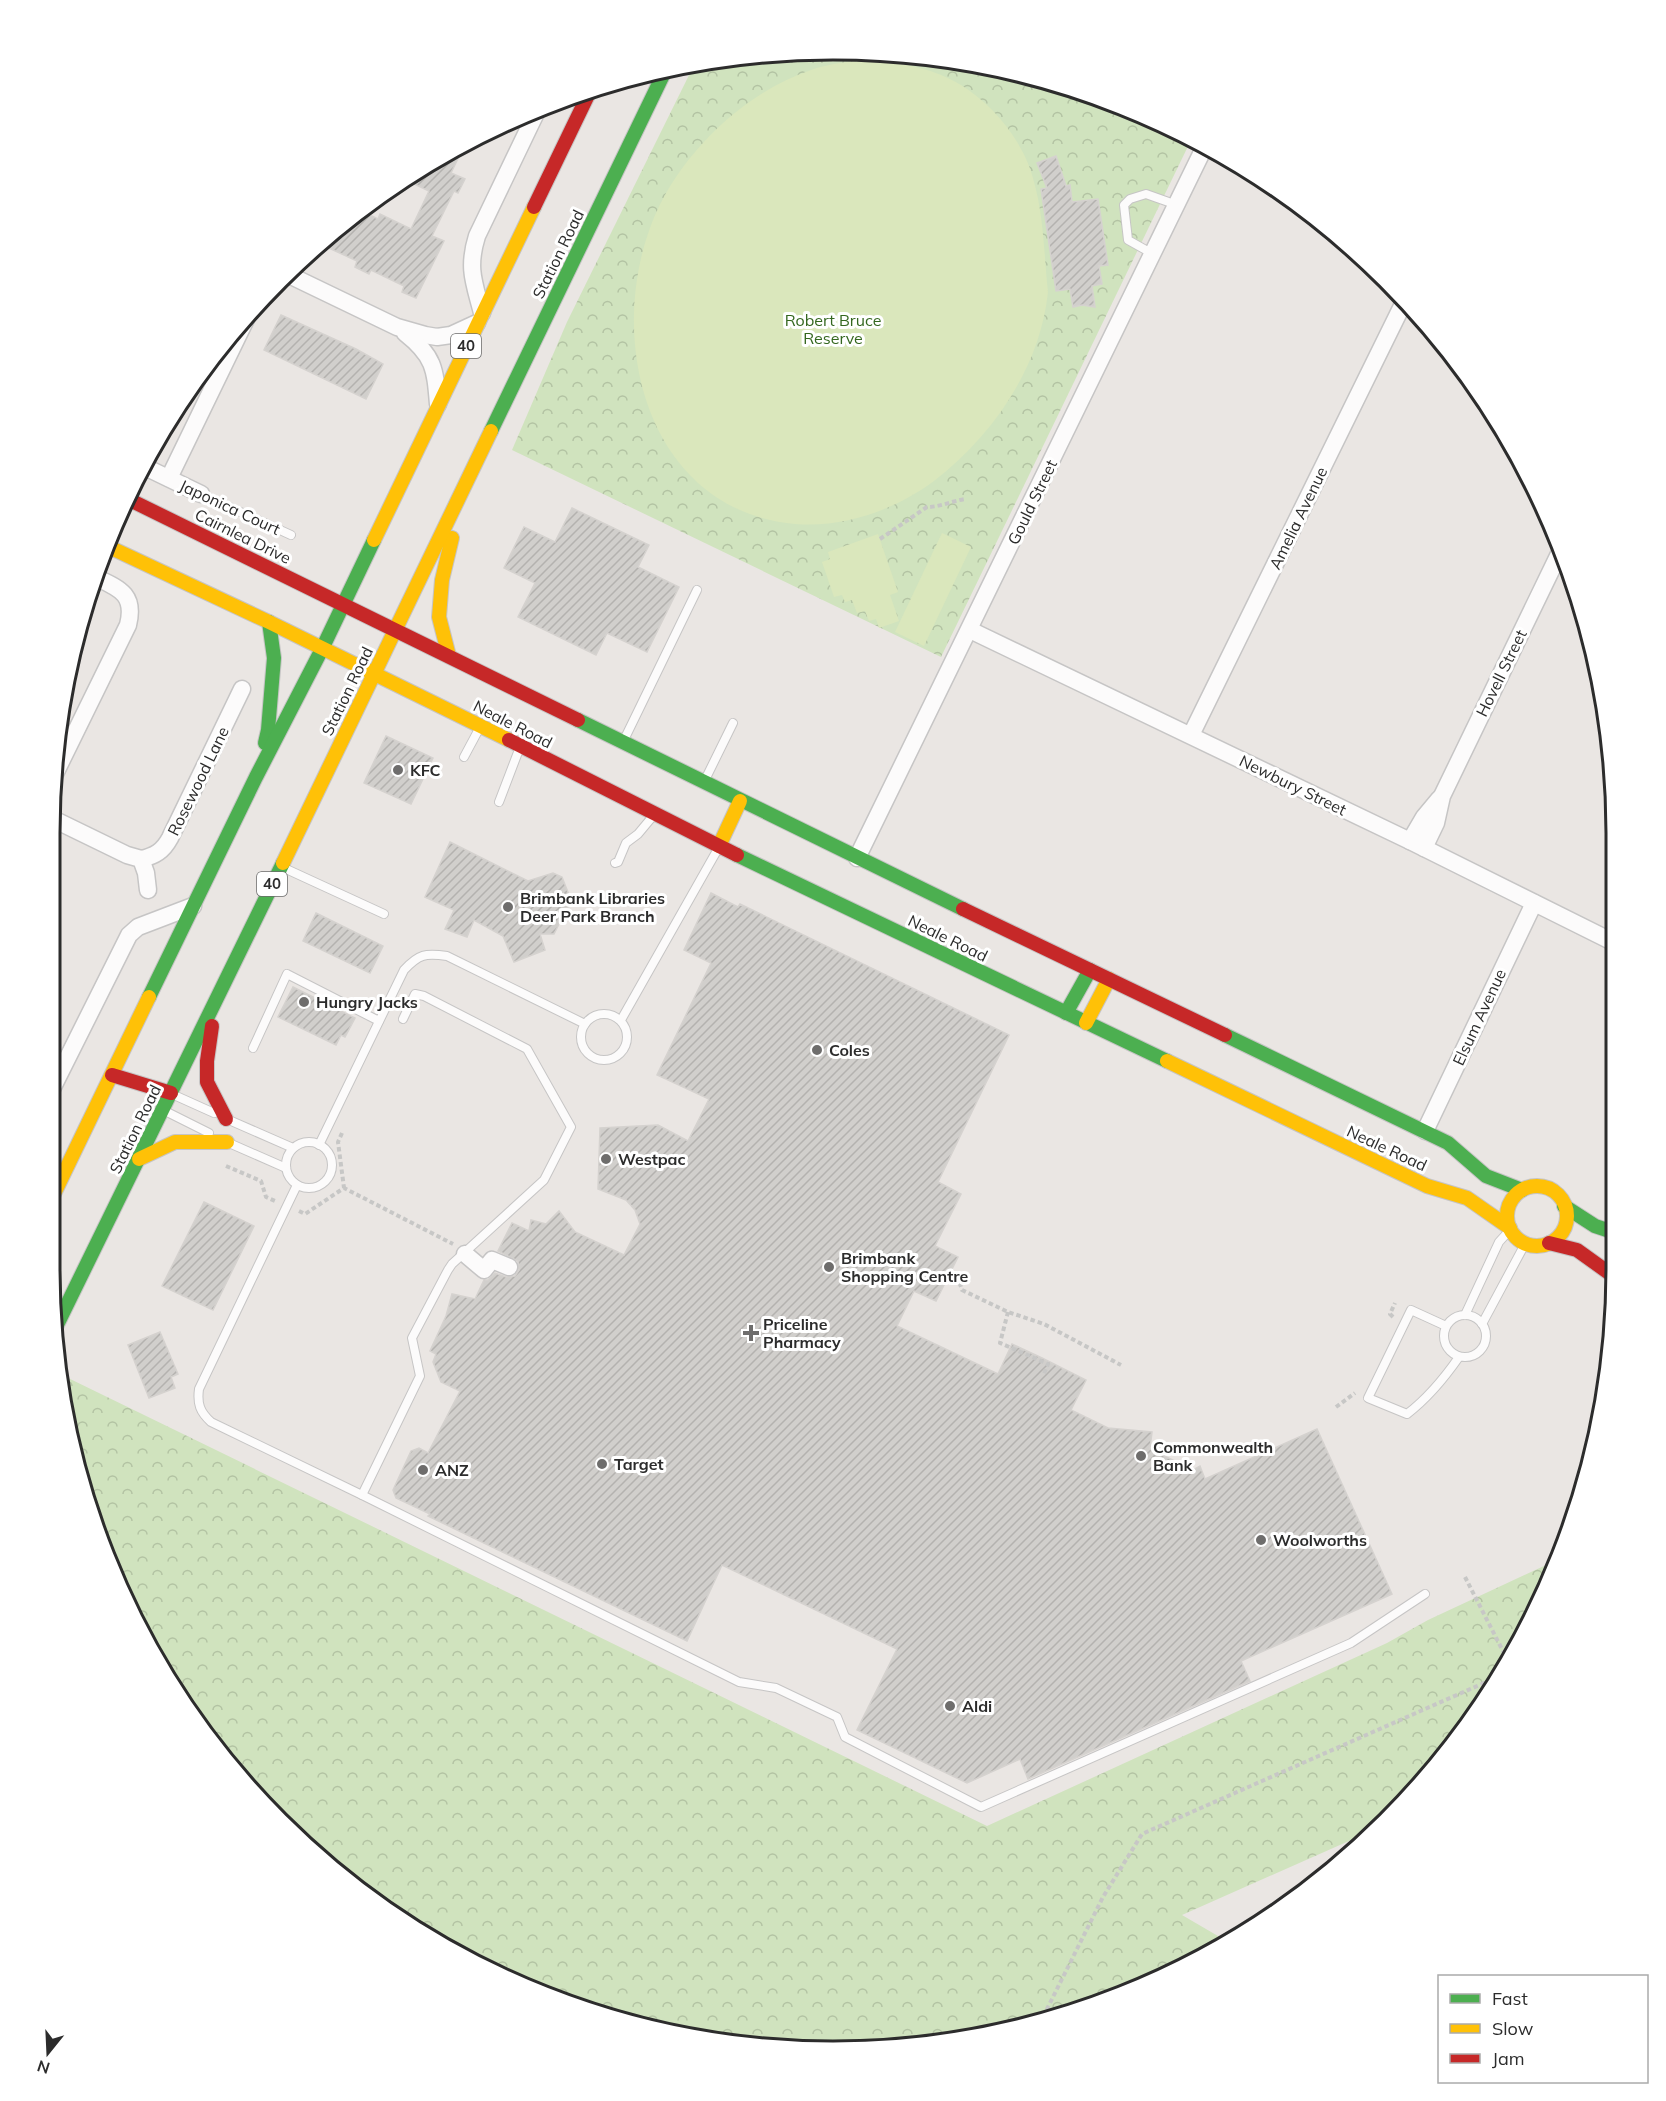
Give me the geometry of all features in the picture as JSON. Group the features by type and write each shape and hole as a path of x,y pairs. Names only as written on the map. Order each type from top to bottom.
{"street":[{"name":"Station Road","path":"62,1315 215,1004 661,80"},
{"name":"40","path":"60,1182 256,777 322,649 585,101"},
{"path":"397,327 437,337 452,335 480,318 471,264 472,251 532,121"},
{"name":"Gould Street","path":"857,858 1201,154"},
{"path":"295,278 397,327 422,346 430,358 435,375 438,404"},
{"name":"Amelia Avenue","path":"1191,735 1401,309"},
{"name":"Japonica Court","path":"169,478 233,346"},
{"name":"Japonica Court","path":"151,470 201,494"},
{"path":"449,656 439,617 442,580 465,484"},
{"name":"Cairnlea Drive","path":"135,502 395,629"},
{"path":"114,549 322,649"},
{"name":"Hovell Street","path":"1417,845 1436,823 1442,796 1556,561"},
{"path":"65,754 128,625 130,616 130,606 122,592 102,581"},
{"path":"256,777 268,729 273,689 274,658 269,622"},
{"name":"Neale Road","path":"395,629 740,801 1425,1131 1448,1143 1486,1176 1522,1190"},
{"name":"Newbury Street","path":"970,630 1191,735 1606,939"},
{"name":"Neale Road","path":"322,649 719,846 1086,1023 1427,1186 1467,1198 1510,1229"},
{"name":"Rosewood Lane","path":"141,859 164,849 242,689"},
{"path":"719,846 740,801"},
{"path":"60,823 127,855 141,859 148,890"},
{"name":"Elsum Avenue","path":"1425,1131 1534,903"},
{"path":"60,1073 129,934 138,927 193,906"},
{"path":"1066,1013 1090,969"},
{"path":"1086,1023 1109,979"},
{"path":"215,1004 207,1061 207,1082 226,1119"},
{"path":"112,1075 171,1093"},
{"path":"112,1075 163,1110"},
{"path":"139,1159 175,1142 227,1142"},
{"path":"1536,1186 1549,1190 1557,1195 1564,1206 1565,1225 1557,1238 1549,1243 1535,1246 1526,1244 1514,1236 1510,1229 1508,1207 1512,1199 1522,1190 1536,1186"},
{"path":"1564,1206 1606,1232"},
{"path":"1549,1243 1572,1247 1606,1272"},
{"path":"465,1254 484,1270 492,1260 509,1267"}],"lane":[{"path":"1153,254 1128,240 1124,205 1146,194 1177,205"},
{"name":"Japonica Court","path":"201,494 291,535"},
{"path":"622,742 697,590"},
{"path":"704,782 733,723"},
{"path":"464,757 481,726"},
{"path":"499,802 520,746"},
{"path":"615,863 618,862 626,843 638,834 656,814"},
{"path":"621,1020 719,846"},
{"path":"281,866 384,914"},
{"path":"319,1145 404,970 415,958 434,954 458,960 585,1024"},
{"path":"253,1048 287,974 379,1021"},
{"path":"362,1495 420,1376 412,1338 448,1270 544,1180 571,1127 527,1049 424,996 415,994 403,1019"},
{"path":"598,1014 614,1016 621,1020 626,1027 628,1041 620,1055 607,1061 599,1060 586,1052 581,1038 585,1024 598,1014"},
{"path":"171,1093 293,1148"},
{"path":"163,1110 286,1168"},
{"path":"305,1142 319,1145 329,1155 331,1162 329,1176 319,1186 304,1188 292,1181 286,1168 288,1154 293,1148 305,1142"},
{"path":"297,1185 199,1389 198,1401 201,1413 211,1422 739,1683 776,1688 837,1717 846,1737 981,1807 1351,1643 1425,1594"},
{"path":"1465,1315 1499,1242 1510,1229"},
{"path":"1482,1324 1526,1244"},
{"path":"1446,1326 1411,1310 1368,1398 1407,1414 1442,1382 1459,1357"},
{"path":"1465,1315 1472,1316 1482,1324 1486,1337 1482,1349 1472,1357 1459,1357 1452,1354 1445,1345 1443,1333 1446,1326 1455,1317 1465,1315"}],"path":[{"path":"880,539 927,507 965,499"},
{"path":"344,1188 338,1142 346,1125"},
{"path":"220,1163 261,1181 266,1197 305,1214 344,1188"},
{"path":"344,1188 450,1241 465,1254"},
{"path":"952,1280 960,1284 962,1290 1008,1312 1044,1324 1121,1365"},
{"path":"1008,1312 1000,1343 1048,1364 1042,1376"},
{"path":"1465,1577 1504,1652"},
{"path":"1046,2011 1103,1897 1142,1834 1485,1683"}],"green space":[{"name":"Robert Bruce Reserve","path":"833,60 934,67 1033,86 1081,101 1129,119 1188,147 941,657 512,450 567,322 690,74 782,62"},
{"path":"849,62 898,63 940,75 951,79 974,94 997,115 1016,140 1030,168 1042,223 1048,292 1035,347 1024,373 994,421 956,463 934,481 903,501 868,515 832,523 795,524 739,510 695,480 663,439 643,389 634,335 637,279 651,225 676,177 703,143 735,113 772,88 811,70"},
{"path":"942,533 971,547 924,646 895,632"},
{"path":"878,534 898,592 890,595 899,621 879,628 876,619 869,621 865,611 857,613 852,600 845,602 842,595 834,597 822,562 830,559 828,552"},
{"path":"68,1378 987,1826 1387,1643 1428,1620 1547,1565 1502,1655 1476,1697 1446,1739 1380,1815 1354,1839 1182,1915 1220,1937 1129,1982 1033,2015 984,2026 884,2039 833,2041 782,2039 682,2026 633,2015 534,1981 446,1937 362,1881 286,1815 220,1739 190,1697 164,1654 119,1564 86,1468"}],"building":[{"path":"1056,156 1066,186 1070,185 1072,202 1098,199 1108,265 1099,266 1102,284 1092,286 1095,307 1082,305 1073,307 1070,289 1056,291 1041,189 1047,188 1037,163"},
{"path":"458,158 451,173 465,179 458,193 454,191 432,236 444,241 416,298 402,292 404,286 371,270 369,274 355,267 357,261 328,248 369,215 378,219 380,214 411,229 429,191 414,184"},
{"path":"281,315 356,349 383,364 366,399 264,350"},
{"path":"572,508 649,545 638,567 679,587 647,652 607,633 596,655 518,617 535,583 504,568 524,527 555,542"},
{"name":"KFC","path":"386,736 433,758 411,804 364,783"},
{"name":"Brimbank Libraries Deer Park Branch","path":"450,842 528,881 553,873 562,877 573,905 558,911 561,920 554,934 540,934 545,950 514,962 503,936 474,920 467,937 445,929 454,910 425,897"},
{"path":"711,893 738,907 740,904 1009,1035 938,1182 961,1194 935,1246 958,1257 936,1301 914,1291 897,1326 998,1374 1012,1344 1042,1358 1086,1380 1071,1410 1108,1428 1152,1432 1150,1449 1193,1470 1200,1466 1205,1479 1317,1429 1392,1594 1241,1661 1250,1681 1028,1779 1020,1759 967,1783 857,1730 897,1649 722,1565 687,1641 428,1516 430,1514 396,1498 393,1490 411,1451 419,1448 428,1453 460,1391 441,1382 433,1362 436,1354 430,1351 446,1316 452,1294 475,1299 484,1280 488,1280 495,1273 506,1277 515,1276 519,1270 518,1261 498,1251 512,1223 529,1231 531,1220 546,1224 559,1211 575,1232 624,1255 640,1224 635,1210 626,1200 598,1189 600,1128 658,1125 688,1141 709,1099 657,1075 711,963 684,950"},
{"path":"316,913 383,946 370,973 303,941"},
{"name":"Hungry Jacks","path":"293,987 355,1018 345,1037 341,1035 336,1045 278,1017"},
{"path":"204,1202 254,1226 213,1310 162,1286"},
{"path":"160,1332 178,1374 171,1377 175,1388 149,1398 128,1345"}],"traffic: fast":[{"path":"491,431 661,80"},
{"path":"149,997 374,540"},
{"path":"265,743 274,658 269,622"},
{"path":"578,720 963,909"},
{"path":"737,855 1167,1061"},
{"path":"62,1315 283,863"},
{"path":"1066,1013 1090,970"},
{"path":"1225,1035 1448,1143 1486,1176 1522,1190"},
{"path":"1564,1206 1595,1226 1606,1230"}],"traffic: slow":[{"path":"374,540 534,207"},
{"path":"283,863 491,431"},
{"path":"449,656 439,617 442,580 452,538"},
{"path":"114,549 269,622 509,740"},
{"path":"719,846 740,801"},
{"path":"1086,1023 1109,979"},
{"path":"60,1181 149,997"},
{"path":"1167,1061 1427,1186 1467,1198 1510,1228"},
{"path":"139,1159 175,1142 227,1142"},
{"path":"1537,1186 1558,1195 1567,1216 1558,1237 1537,1246 1516,1237 1507,1216 1516,1195 1537,1186"}],"traffic: jam":[{"path":"534,207 585,101"},
{"path":"135,502 578,720"},
{"path":"509,740 737,855"},
{"path":"963,909 1225,1035"},
{"path":"212,1026 207,1061 207,1082 226,1119"},
{"path":"112,1075 171,1093"},
{"path":"1549,1243 1577,1250 1606,1271"}],"place":[{"name":"KFC","path":"398,770"},
{"name":"Brimbank Libraries Deer Park Branch","path":"508,907"},
{"name":"Hungry Jacks","path":"304,1002"},
{"name":"Coles","path":"817,1050"},
{"name":"Westpac","path":"606,1159"},
{"name":"Brimbank Shopping Centre","path":"829,1267"},
{"name":"Priceline Pharmacy","path":"751,1333"},
{"name":"Commonwealth Bank","path":"1141,1456"},
{"name":"Target","path":"602,1464"},
{"name":"ANZ","path":"423,1470"},
{"name":"Woolworths","path":"1261,1540"},
{"name":"Aldi","path":"950,1706"}]}
